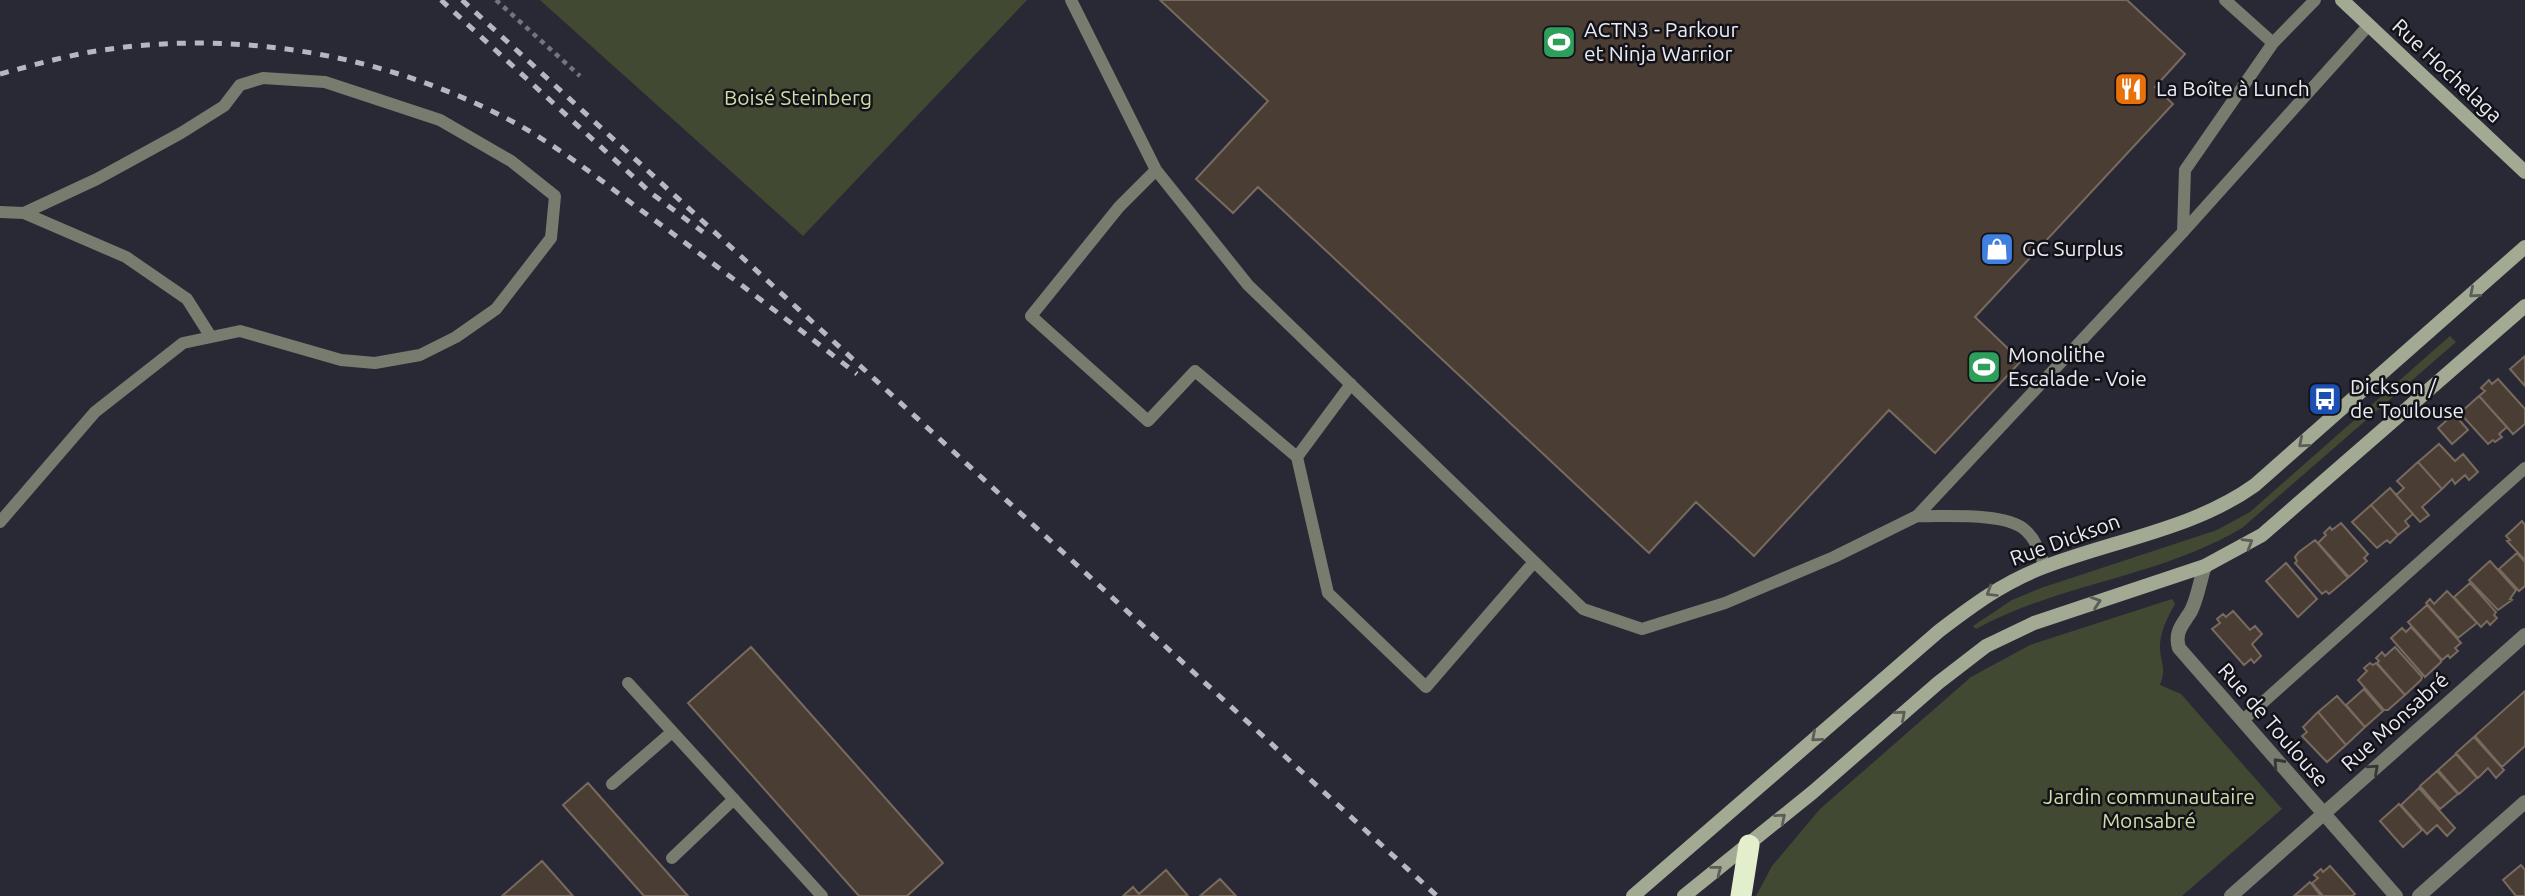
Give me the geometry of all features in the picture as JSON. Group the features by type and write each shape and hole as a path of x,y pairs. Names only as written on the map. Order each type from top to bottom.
{"highway":[{"path":"1741,896 1749,845"}],"main road":[{"name":"Rue Hochelaga","path":"2342,0 2525,172"},
{"name":"Rue Dickson","path":"1633,896 1939,631 1986,595 2045,567 2216,510 2239,497 2525,247"},
{"path":"1684,896 1749,845 1938,682 1986,646 2034,623 2205,566 2240,549 2274,526 2525,306"}],"street":[{"name":"Rue de Toulouse","path":"2205,566 2191,610 2182,622 2176,640 2186,658 2396,896"},
{"name":"Rue Monsabré","path":"2231,896 2525,635"},
{"path":"2419,896 2525,802"}],"lane":[{"path":"1071,0 1156,170 1248,285 1583,609 1642,629 1725,603 1834,557 1917,516 2183,232 2368,26"},
{"path":"2226,0 2273,43"},
{"path":"2183,232 2185,170 2273,43 2315,0"},
{"path":"0,522 95,412 183,343 240,331 341,360 375,363 420,355 456,337 496,309 551,238 555,196 511,161 440,120 325,82 263,78 240,85 224,106 181,133 97,179 24,213"},
{"path":"1156,170 1119,207 1031,316 1148,421 1195,371 1297,457 1328,593 1426,687 1534,562"},
{"path":"0,212 24,213 126,257 187,299 211,337"},
{"path":"1297,457 1351,384"},
{"path":"2242,721 2525,468"},
{"path":"1917,516 2008,520 2024,528 2038,547 2045,567"},
{"path":"628,684 822,896"},
{"path":"612,784 672,732"},
{"path":"672,858 734,799"}],"path":[{"path":"496,0 580,76"}],"green space":[{"name":"Boisé Steinberg","path":"540,0 1027,0 803,236"},
{"path":"2450,336 2456,342 2242,528 2178,558 2041,601 1976,629 1973,626 2012,600 2041,588 2217,530 2250,512"},
{"name":"Jardin communautaire Monsabré","path":"2172,599 2175,604 2160,641 2163,669 2160,685 2181,694 2282,809 2182,896 1756,896 1772,866 1820,809 1971,677 2030,645"}],"building":[{"path":"1160,0 2127,0 2185,54 2155,87 2173,104 1975,317 2021,361 1935,453 1889,410 1754,556 1696,502 1649,553 1258,187 1233,213 1196,179 1268,101"},
{"path":"2525,356 2525,386 2510,369"},
{"path":"2498,379 2525,409 2525,424 2513,434 2479,396 2485,391 2481,388 2489,380 2492,384"},
{"path":"2479,396 2507,427 2499,434 2502,437 2488,444 2460,413"},
{"path":"2454,414 2468,430 2452,444 2438,428"},
{"path":"2439,444 2455,461 2463,454 2478,472 2469,480 2465,475 2455,484 2452,479 2442,489 2418,462"},
{"path":"2418,462 2442,489 2422,507 2429,515 2420,522 2396,495 2404,488 2397,481"},
{"path":"2390,488 2413,514 2405,521 2409,526 2398,535 2371,505"},
{"path":"2371,505 2398,535 2390,543 2387,540 2377,548 2352,522"},
{"path":"2522,521 2525,525 2525,560 2507,541 2510,540 2506,536"},
{"path":"2341,523 2368,554 2364,558 2367,561 2349,577 2318,543 2330,527 2332,530"},
{"path":"2315,540 2348,578 2329,594 2326,591 2322,594 2295,563 2299,552"},
{"path":"2517,553 2525,562 2525,586 2519,591 2499,569"},
{"path":"2490,561 2516,590 2510,599 2512,600 2498,610 2469,580"},
{"path":"2286,563 2317,599 2298,617 2266,581"},
{"path":"2470,583 2496,612 2494,615 2497,618 2490,625 2487,621 2481,627 2454,597"},
{"path":"2447,591 2477,623 2458,638 2426,603 2430,599 2434,604"},
{"path":"2427,605 2461,643 2455,648 2458,651 2450,658 2448,655 2442,660 2408,622"},
{"path":"2233,611 2250,630 2255,626 2262,634 2252,644 2261,656 2254,663 2251,659 2244,665 2212,629 2220,623 2217,619 2223,614 2226,617"},
{"path":"2411,627 2441,660 2425,677 2391,638 2402,628 2406,632"},
{"path":"751,647 943,863 907,896 859,896 688,703"},
{"path":"2395,647 2422,677 2405,695 2377,663 2379,661 2376,658 2382,652 2385,656"},
{"path":"2370,663 2376,663 2405,695 2388,710 2384,710 2358,680 2367,671 2364,668"},
{"path":"2364,689 2383,711 2365,727 2346,705"},
{"path":"2525,691 2525,746 2502,767 2475,736"},
{"path":"2337,696 2365,727 2346,745 2318,712"},
{"path":"2318,712 2346,745 2327,762 2302,736 2307,732 2303,727"},
{"path":"2474,737 2504,770 2496,778 2488,768 2478,778 2456,753"},
{"path":"2456,754 2477,778 2459,794 2438,770"},
{"path":"2437,771 2458,794 2440,809 2420,786"},
{"path":"588,783 688,896 644,896 563,805"},
{"path":"2419,788 2455,828 2447,836 2437,825 2427,834 2401,805"},
{"path":"2399,804 2422,830 2403,847 2380,821"},
{"path":"542,861 573,896 502,896"},
{"path":"2521,865 2525,870 2525,896 2516,896 2503,880"},
{"path":"2330,866 2355,894 2323,896 2312,883 2318,878 2314,875"},
{"path":"1166,870 1188,896 1123,896 1133,887 1139,894"},
{"path":"1220,879 1236,896 1200,896"},
{"path":"2310,882 2321,896 2294,896"}],"railway":[{"path":"441,0 651,193 703,232"},
{"path":"462,0 1437,896"},
{"path":"0,74 103,50 156,44 209,43 263,46 316,54 368,65 419,81 469,100 549,143 857,374"}],"place":[{"name":"ACTN3 - Parkour et Ninja Warrior","path":"1559,42"},
{"name":"La Boîte à Lunch","path":"2131,89"},
{"name":"GC Surplus","path":"1997,249"},
{"name":"Monolithe Escalade - Voie","path":"1984,367"},
{"name":"Dickson / de Toulouse","path":"2325,399"}]}
